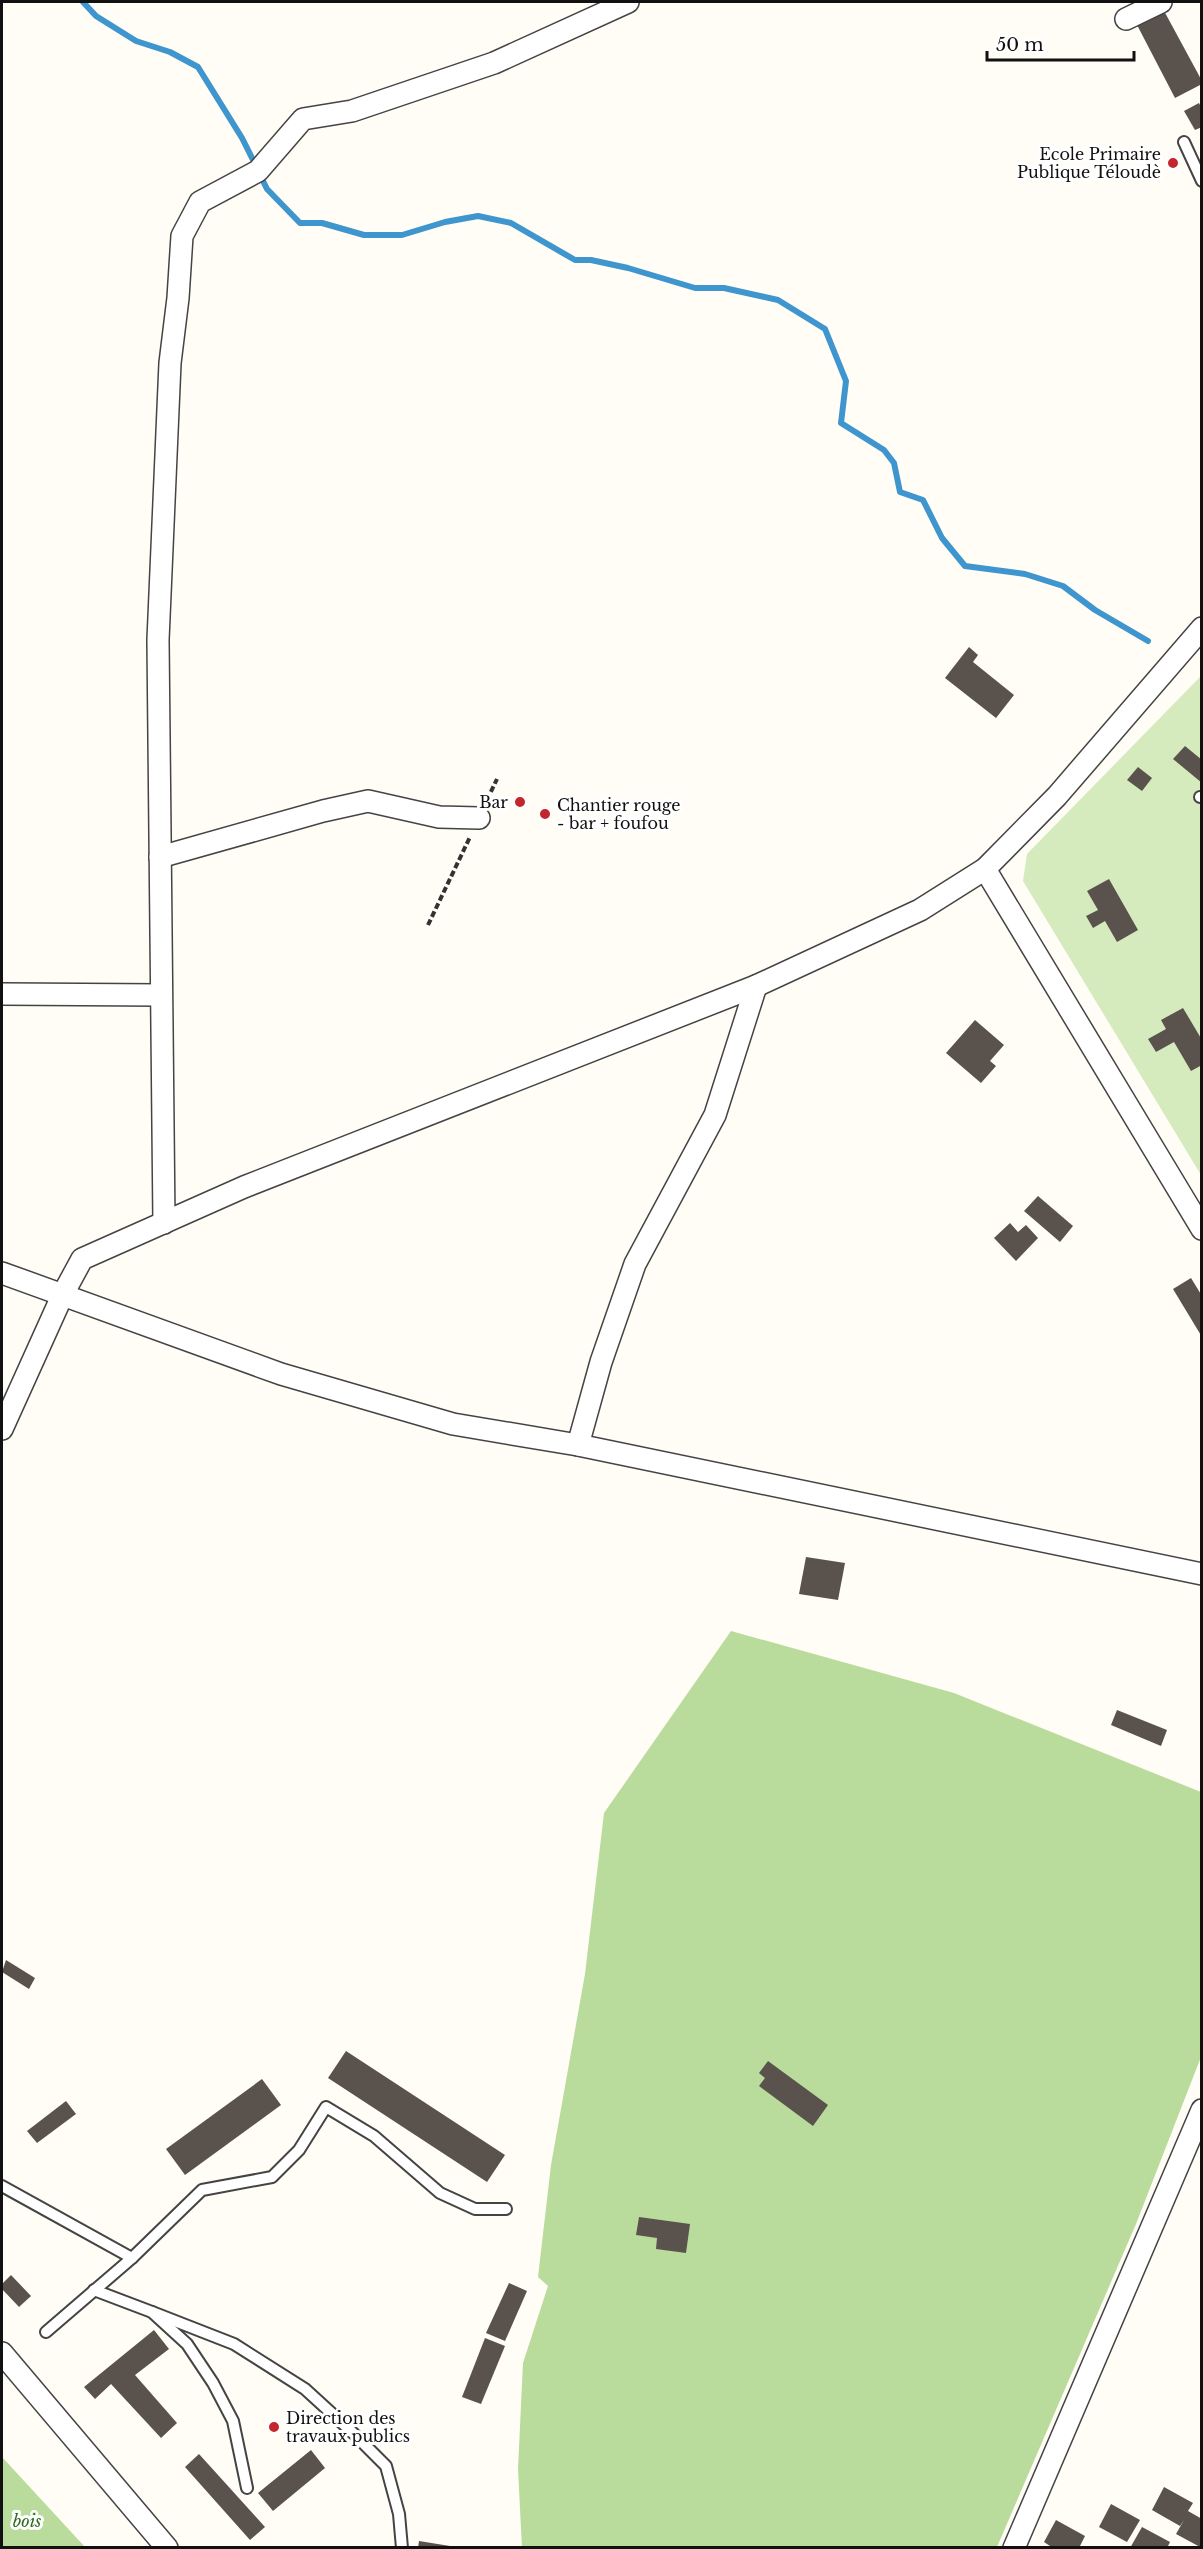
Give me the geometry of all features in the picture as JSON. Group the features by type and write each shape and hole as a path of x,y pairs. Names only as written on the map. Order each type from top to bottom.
{"street":[{"path":"164,1223 158,640 170,363 178,298 182,236 200,202 258,171 303,119 352,111 494,63 628,2"},
{"path":"1126,19 1161,2"},
{"path":"2,1429 63,1294 82,1260 244,1187 756,986 920,910 985,869 1057,796 1202,628"},
{"path":"160,857 323,811 368,801 439,817 479,818"},
{"path":"985,869 1202,1229"},
{"path":"578,1445 601,1362 635,1264 714,1115 756,986"},
{"path":"2,994 161,995"},
{"path":"2,1274 293,1377 453,1424 578,1445 1202,1574"},
{"path":"1014,2547 1202,2110"},
{"path":"2,2353 167,2547"}],"lane":[{"path":"1184,142 1202,181"},
{"path":"46,2332 132,2258 202,2190 272,2177 299,2150 326,2107 374,2136 440,2193 475,2209 506,2209"},
{"path":"2,2186 132,2258"},
{"path":"94,2290 234,2344 305,2389 386,2466 399,2514 402,2547"},
{"path":"152,2312 188,2344 213,2383 233,2421 247,2488"}],"path":[{"path":"428,925 497,779"}],"green space":[{"path":"1201,676 1201,1175 1023,881 1027,854"},
{"path":"731,1631 954,1693 1201,1792 1201,2057 1136,2224 997,2547 522,2548 518,2469 523,2363 548,2286 538,2277 551,2165 585,1974 604,1813"},
{"name":"bois","path":"2,2457 85,2547 2,2547"}],"building":[{"path":"1163,9 1202,81 1202,84 1175,98 1136,23"},
{"path":"1199,103 1202,109 1202,127 1195,130 1184,111"},
{"path":"969,647 978,655 973,662 1014,695 996,718 945,678"},
{"path":"1185,746 1202,760 1202,783 1173,759"},
{"path":"1138,767 1152,778 1142,791 1127,780"},
{"path":"1109,879 1138,930 1117,942 1105,921 1093,928 1086,916 1098,910 1087,891"},
{"path":"1183,1008 1202,1040 1202,1065 1191,1071 1174,1042 1156,1052 1148,1039 1166,1029 1161,1020"},
{"path":"975,1020 1004,1045 990,1061 996,1066 981,1083 946,1053"},
{"path":"1038,1196 1073,1226 1060,1242 1024,1211"},
{"path":"1010,1223 1018,1232 1026,1225 1038,1238 1016,1261 994,1238"},
{"path":"1191,1278 1202,1296 1202,1337 1173,1289"},
{"path":"806,1557 845,1563 838,1600 799,1594"},
{"path":"1117,1710 1167,1730 1161,1746 1111,1725"},
{"path":"6,1960 35,1978 29,1989 2,1972"},
{"path":"346,2051 505,2155 487,2182 328,2078"},
{"path":"768,2061 828,2105 813,2126 759,2086 765,2078 759,2073"},
{"path":"262,2079 281,2105 185,2175 166,2149"},
{"path":"66,2101 76,2114 37,2143 27,2131"},
{"path":"639,2217 690,2224 686,2253 656,2249 657,2238 636,2235"},
{"path":"11,2275 31,2296 19,2307 2,2289 2,2284"},
{"path":"509,2283 527,2291 505,2341 486,2333"},
{"path":"154,2330 169,2349 135,2375 177,2423 161,2438 111,2384 95,2399 84,2387"},
{"path":"485,2338 505,2346 481,2404 462,2397"},
{"path":"311,2450 325,2468 273,2511 258,2493"},
{"path":"199,2454 265,2527 250,2540 185,2467"},
{"path":"1164,2487 1193,2503 1188,2511 1202,2519 1202,2548 1176,2534 1184,2520 1180,2526 1152,2510"},
{"path":"1111,2504 1140,2520 1127,2542 1099,2527"},
{"path":"1056,2520 1085,2536 1079,2548 1053,2548 1044,2542"},
{"path":"1142,2527 1170,2542 1167,2548 1130,2548"},
{"path":"419,2541 450,2546 450,2548 418,2548"}],"waterway":[{"path":"83,2 96,16 136,41 170,52 198,67 242,138 256,166"},
{"path":"260,175 267,189 300,223 322,223 364,235 402,235 445,222 478,216 511,223 575,260 591,260 628,268 695,288 724,288 778,300 825,329 846,381 841,423 884,450 894,463 900,492 923,500 942,538 965,566 1025,574 1063,586 1095,610 1148,641"}],"place":[{"name":"Ecole Primaire Publique Téloudè","path":"1173,163"},
{"name":"Bar","path":"520,802"},
{"name":"Chantier rouge - bar + foufou","path":"545,814"},
{"name":"Direction des travaux publics","path":"274,2427"}]}
